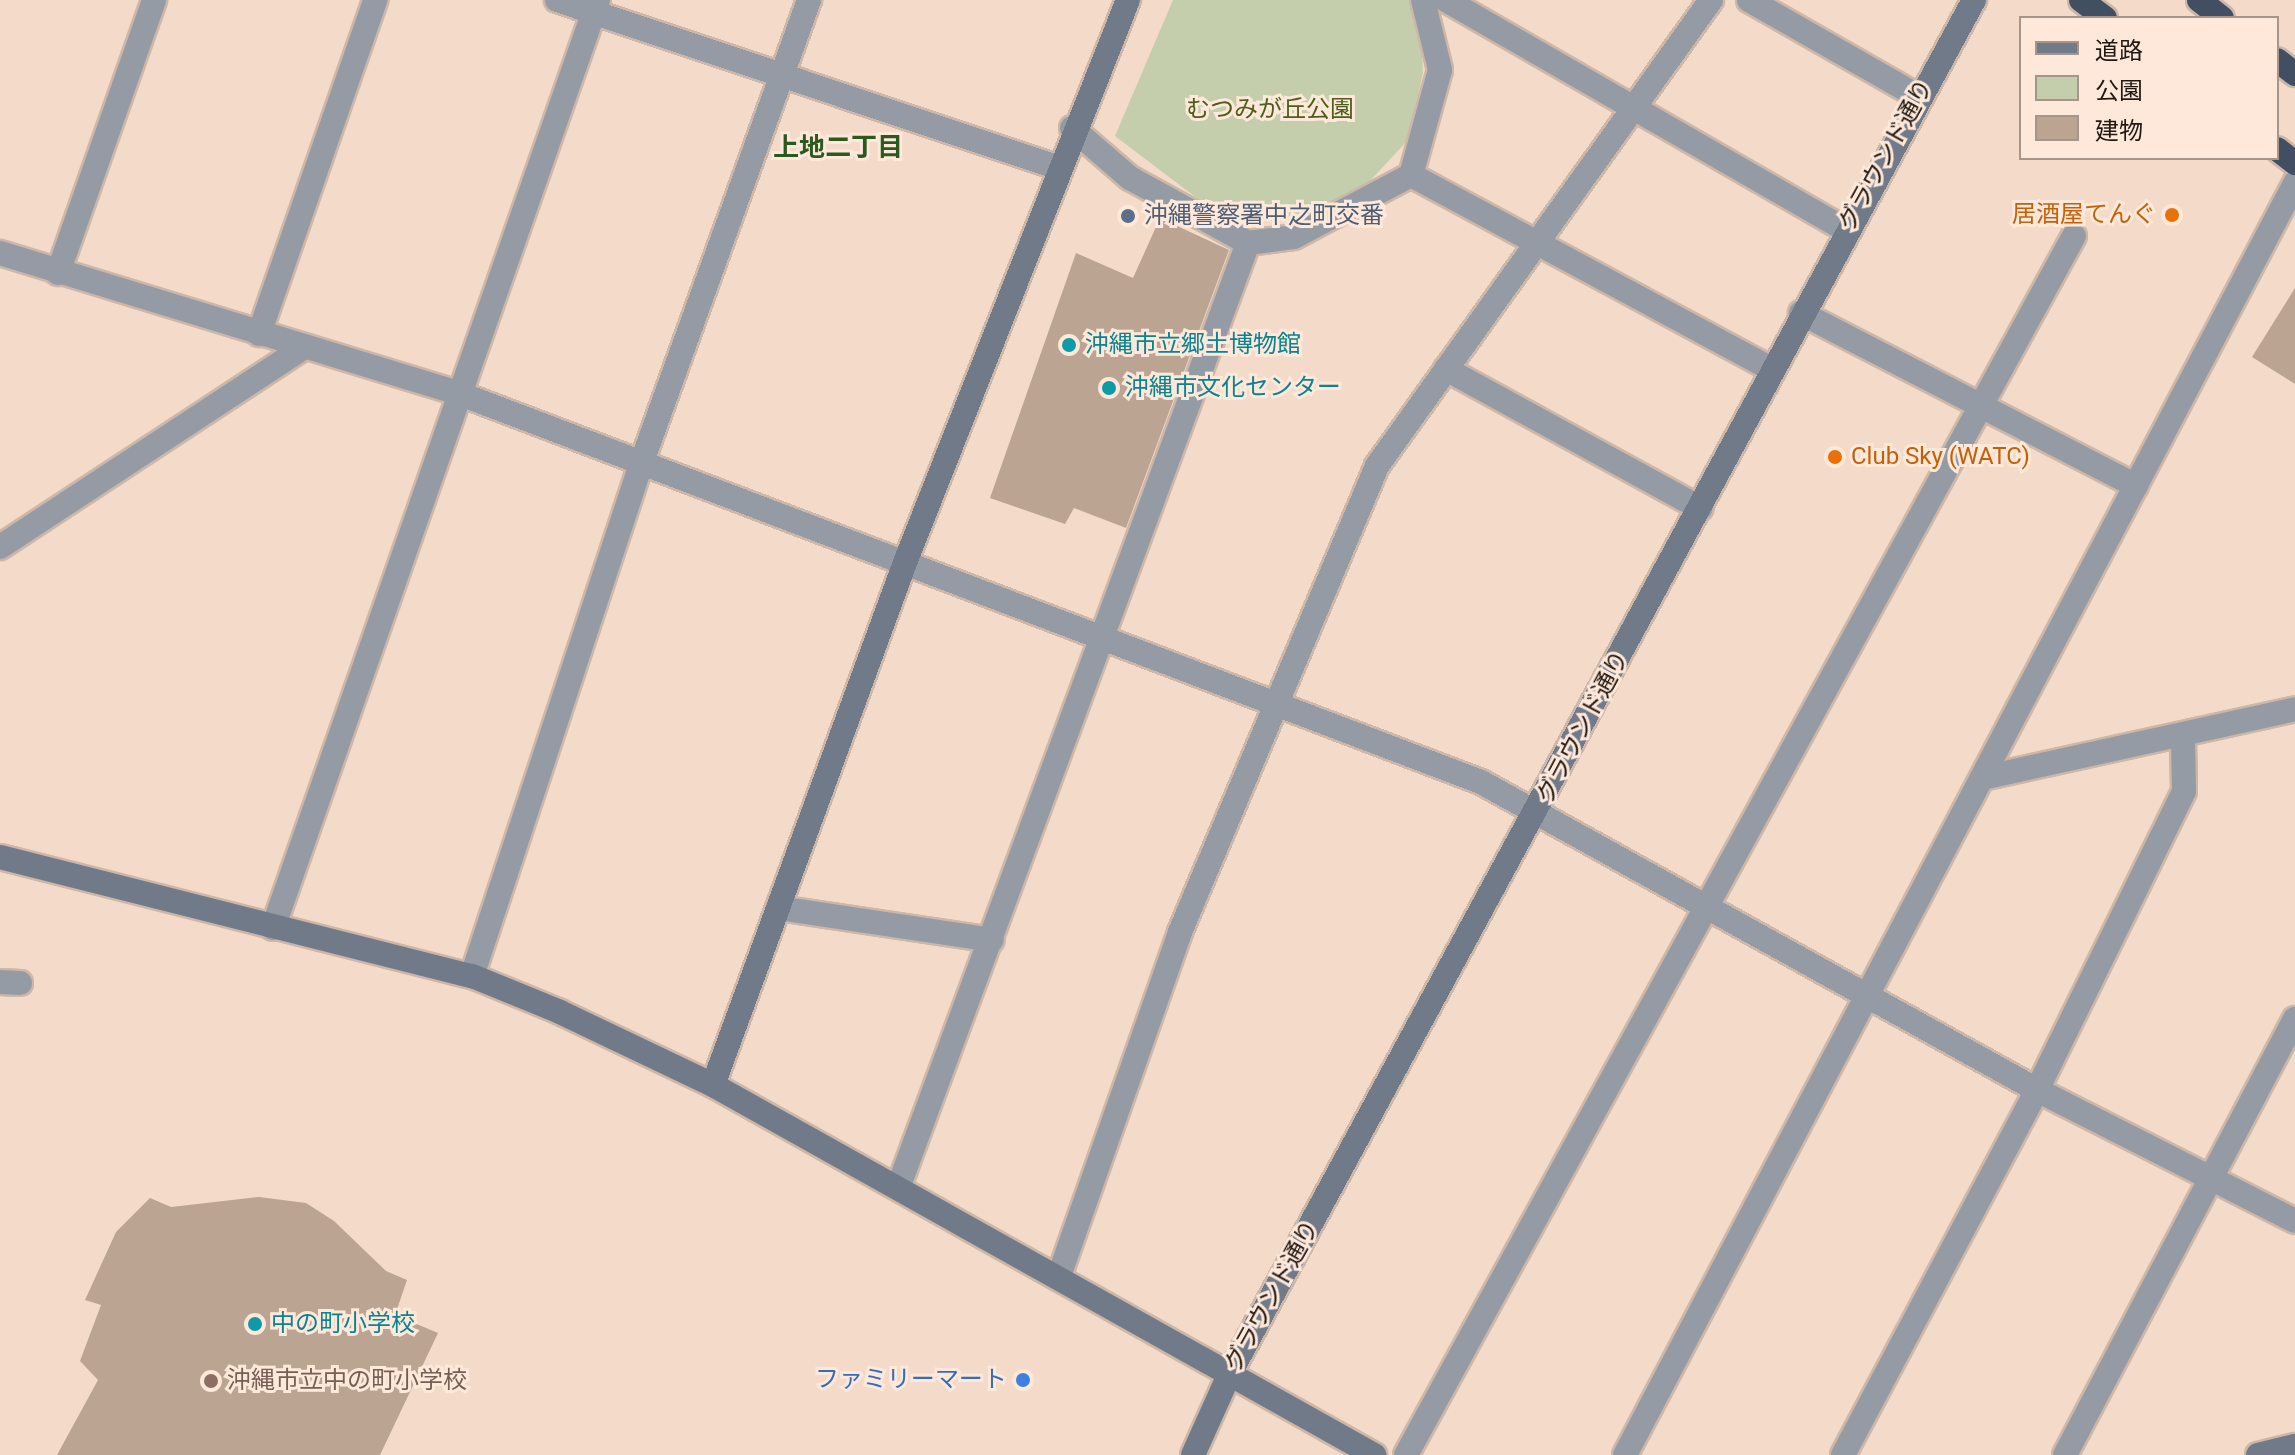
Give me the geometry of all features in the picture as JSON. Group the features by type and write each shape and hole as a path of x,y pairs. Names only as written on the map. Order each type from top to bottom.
{"highway":[{"path":"2081,0 2102,16"},
{"path":"2199,0 2219,16"},
{"path":"2279,62 2295,74"},
{"path":"2279,151 2295,163"}],"street":[{"path":"58,273 154,0"},
{"path":"259,334 375,0"},
{"path":"557,0 596,6 784,76 1059,168"},
{"path":"472,976 640,467 809,0"},
{"path":"713,1085 906,560 1072,128 1128,0"},
{"path":"1072,128 1130,178 1248,243 1294,237 1411,175 1440,70 1423,0"},
{"path":"1446,0 1628,108 1844,229"},
{"path":"1059,1276 1180,932 1377,466 1628,108 1711,0"},
{"path":"1749,0 1919,97"},
{"name":"グラウンド通り","path":"1193,1455 1229,1375 1538,812 1773,370 1844,229 1974,0"},
{"path":"273,928 596,6"},
{"path":"1411,175 1534,245 1773,370"},
{"path":"1625,1455 1987,777 2295,183"},
{"path":"1406,1455 1976,403 2074,236"},
{"path":"898,1188 1106,637 1248,243"},
{"path":"0,253 458,393 640,467 906,560 1481,782 1869,994 2037,1090 2295,1221"},
{"path":"1801,313 2136,486"},
{"path":"0,547 304,347"},
{"path":"1446,369 1700,508"},
{"path":"1987,777 2183,738 2295,709"},
{"path":"1843,1455 2037,1090 2184,791 2183,738"},
{"path":"0,857 472,976 713,1085 1374,1455"},
{"path":"778,908 992,940"},
{"path":"2065,1455 2295,1019"},
{"path":"2258,1455 2295,1446"}],"green space":[{"name":"むつみが丘公園","path":"1173,0 1409,0 1421,31 1423,73 1408,140 1367,184 1301,217 1261,222 1206,205 1115,136"}],"building":[{"name":"沖縄市文化センター","path":"1160,218 1229,250 1126,528 1074,508 1065,524 990,498 1076,253 1133,278"},
{"path":"2295,288 2295,384 2252,357"},
{"name":"中の町小学校","path":"259,1197 306,1203 334,1221 386,1271 407,1280 395,1315 438,1333 380,1455 57,1455 98,1380 80,1361 101,1305 85,1300 116,1232 150,1198 171,1207"}],"place":[{"name":"居酒屋てんぐ","path":"2172,215"},
{"name":"沖縄警察署中之町交番","path":"1128,216"},
{"name":"沖縄市立郷土博物館","path":"1069,345"},
{"name":"沖縄市文化センター","path":"1109,388"},
{"name":"Club Sky (WATC)","path":"1835,457"},
{"name":"中の町小学校","path":"255,1324"},
{"name":"ファミリーマート","path":"1023,1380"},
{"name":"沖縄市立中の町小学校","path":"211,1381"}],"district":[{"name":"上地二丁目","path":"838,148"}]}
